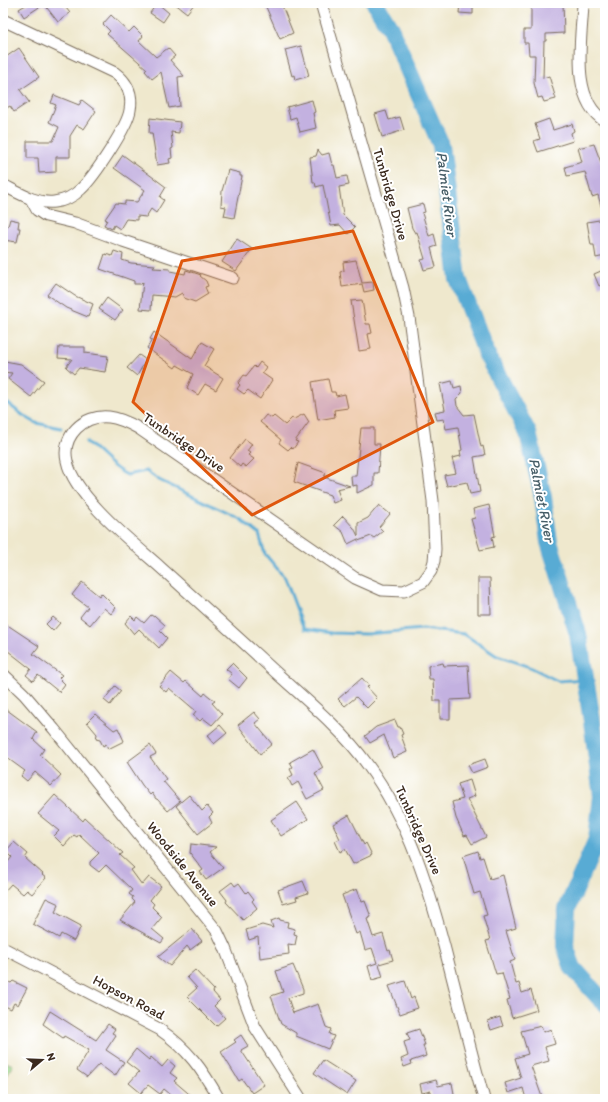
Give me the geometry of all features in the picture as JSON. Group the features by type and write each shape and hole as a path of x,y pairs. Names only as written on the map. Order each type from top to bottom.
{"street":[{"name":"Tunbridge Drive","path":"321,3 403,288 409,317 432,501 435,549 434,561 429,574 423,582 404,591 392,592 370,586 355,578 292,536 138,428 117,419 97,417 81,424 68,438 65,449 66,460 75,481 96,507 139,548 302,695 353,747 382,786 404,826 431,895 484,1099"},
{"path":"583,3 580,78 586,100 605,121"},
{"path":"3,20 115,73 126,84 131,97 131,108 128,120 81,189 65,200 42,202 31,199 3,185"},
{"path":"31,199 37,210 46,216 75,223 123,241 233,278"},
{"name":"Woodside Avenue","path":"3,674 32,702 217,931 226,948 255,1027 300,1099"},
{"name":"Hopson Road","path":"3,948 159,1029 174,1039 195,1060 218,1099"}],"highlighted area":[{"path":"353,231 433,422 252,515 133,402 182,261"}],"green space":[{"path":"3,1061 13,1065 3,1081"}],"building":[{"path":"29,3 62,3 70,13 58,22 44,4 24,17 19,9"},
{"path":"157,3 169,13 163,22 150,13"},
{"path":"174,3 195,3 187,13"},
{"path":"270,3 281,3 293,33 280,39 266,7 270,5"},
{"path":"460,3 473,3 473,14 459,13"},
{"path":"531,3 563,3 564,33 546,34 546,41 544,41 543,78 549,76 556,99 544,102 542,97 538,98 534,83 535,55 529,55 528,43 524,43 524,30 531,30"},
{"path":"111,15 129,32 134,27 143,36 139,41 156,57 168,48 175,56 170,60 184,76 178,77 180,106 169,108 161,72 152,79 145,71 147,69 107,34 110,31 103,24"},
{"path":"301,46 309,76 295,80 294,75 292,76 285,50"},
{"path":"19,48 39,77 20,90 29,102 14,112 10,106 3,110 3,59"},
{"path":"54,95 79,105 82,100 96,111 84,129 77,125 70,136 70,157 56,157 56,172 39,173 38,158 27,158 27,141 53,141 59,127 49,122 56,105 51,103"},
{"path":"312,100 315,112 313,113 316,128 300,132 296,117 290,119 287,107"},
{"path":"386,111 389,120 400,117 404,130 382,137 375,114"},
{"path":"150,118 180,122 179,133 171,132 173,148 171,149 172,158 169,159 170,163 157,165 152,133 149,133"},
{"path":"549,119 553,130 572,124 574,131 571,133 573,141 538,152 534,141 540,139 535,124"},
{"path":"594,144 605,173 605,212 603,213 598,195 592,197 585,172 567,176 565,167 582,162 578,148"},
{"path":"318,150 322,155 329,153 337,178 347,176 349,185 339,187 343,215 355,227 348,234 340,225 331,226 323,185 316,187 315,182 313,182 310,157 316,156"},
{"path":"123,155 166,187 160,197 164,200 156,213 151,209 146,217 137,216 137,220 126,219 120,229 114,225 112,229 104,225 107,220 105,219 116,203 125,204 125,201 137,202 145,190 114,168"},
{"path":"228,170 240,173 240,176 242,176 234,218 224,216 226,207 221,206 222,191"},
{"path":"423,204 425,212 422,213 429,236 434,234 437,246 431,248 436,267 424,270 421,260 425,259 417,232 415,233 412,228 407,208"},
{"path":"10,219 19,221 18,228 20,228 17,242 3,240 3,225 8,226"},
{"path":"605,219 605,256 596,258 594,245 591,245 587,222"},
{"path":"237,239 252,249 236,271 222,262"},
{"path":"114,251 123,254 122,260 131,263 155,265 153,268 170,269 170,271 185,274 186,270 201,275 200,276 206,281 208,286 205,287 208,294 195,302 184,298 182,293 175,297 152,295 151,310 140,309 143,282 141,284 134,284 134,281 100,269 105,254 112,256"},
{"path":"356,260 362,283 373,282 374,290 364,292 362,284 342,287 340,272 344,271 343,262"},
{"path":"601,271 605,283 599,286 594,274"},
{"path":"56,283 75,296 93,304 88,317 66,308 47,295"},
{"path":"107,298 123,310 115,320 99,309"},
{"path":"362,300 366,324 370,324 372,333 368,334 371,349 359,351 351,301"},
{"path":"154,332 192,359 202,342 214,349 204,366 223,378 216,390 205,384 198,395 187,388 193,374 177,365 175,368 147,348 152,340 150,339"},
{"path":"59,347 85,347 85,353 108,356 105,372 79,368 74,374 66,367 72,359 58,358"},
{"path":"139,355 146,360 137,376 127,368"},
{"path":"5,361 21,364 44,381 31,397 8,379 12,373 3,372"},
{"path":"260,362 266,367 262,373 272,380 260,399 248,390 244,394 237,389 240,385 238,383 244,375 246,376 254,366 256,368"},
{"path":"328,379 331,392 335,392 336,396 345,394 348,408 334,410 335,417 318,420 312,382"},
{"path":"452,381 454,388 461,386 462,393 456,399 457,406 464,415 474,414 481,447 483,446 485,455 474,457 480,492 470,494 467,482 447,486 444,475 456,473 452,458 461,456 460,451 462,450 458,427 446,429 444,419 437,420 435,412 445,410 440,384"},
{"path":"304,414 309,422 295,441 298,442 293,449 291,447 288,450 279,443 281,440 260,422 266,415 272,418 274,416 285,425 292,418 294,419"},
{"path":"361,428 374,428 374,444 380,444 378,473 374,473 374,485 357,493 357,485 352,486 351,476 356,476"},
{"path":"245,439 252,444 247,451 250,453 248,455 254,459 246,467 242,464 240,467 230,458"},
{"path":"298,463 326,473 324,477 350,486 337,489 341,500 333,503 330,495 294,482"},
{"path":"379,505 390,514 379,527 383,531 374,538 371,536 358,541 358,539 348,544 343,532 334,525 343,516 354,528 358,536 358,523 368,518"},
{"path":"489,505 495,536 492,537 494,547 480,550 471,519 475,518 473,509"},
{"path":"478,578 490,578 491,614 478,614"},
{"path":"82,582 99,596 101,593 116,608 111,614 104,608 90,625 80,617 88,607 72,595"},
{"path":"151,615 154,617 155,616 165,625 160,631 167,638 159,648 139,629 134,634 125,623 131,616 135,620 137,617 144,623"},
{"path":"53,617 60,623 53,631 46,624"},
{"path":"3,622 39,646 33,654 62,675 59,678 65,684 59,692 38,675 33,681 26,675 31,669 3,647"},
{"path":"232,663 247,678 239,688 228,679 232,674 226,669"},
{"path":"443,663 444,666 468,665 470,699 450,700 450,719 440,719 440,701 434,701 433,679 429,679 428,666"},
{"path":"171,672 184,683 186,681 203,696 205,693 215,701 212,703 222,714 212,725 203,718 200,721 193,715 196,711 169,688 166,692 159,686"},
{"path":"362,678 369,686 367,687 377,698 367,708 356,697 345,706 338,699"},
{"path":"115,686 121,691 110,705 104,700"},
{"path":"3,707 37,732 33,739 44,749 40,755 61,775 51,786 35,772 27,781 21,776 25,771 3,755"},
{"path":"254,712 260,719 255,723 272,744 260,754 238,725"},
{"path":"95,714 114,730 118,728 124,741 108,749 106,744 103,746 100,740 96,739 97,734 87,722"},
{"path":"395,720 403,734 401,735 407,752 393,758 384,735 370,743 365,736 376,727"},
{"path":"220,725 227,733 214,744 207,736"},
{"path":"150,745 156,754 150,757 166,779 163,781 180,801 168,811 152,793 150,795 127,762"},
{"path":"313,749 323,768 315,773 324,790 307,799 298,782 292,786 288,778 293,775 290,769 293,767 290,762"},
{"path":"485,759 488,767 472,773 468,765"},
{"path":"470,780 475,796 467,799 486,837 472,844 467,835 464,836 456,818 452,802 463,799 458,784"},
{"path":"55,795 83,821 85,818 123,853 120,855 134,868 131,870 142,885 149,877 161,886 150,900 154,904 152,907 162,917 152,929 164,939 161,943 120,920 135,902 132,899 133,897 129,894 132,890 106,865 99,872 90,865 90,862 99,853 79,834 77,837 74,835 64,846 54,836 59,831 38,814"},
{"path":"189,795 202,811 207,806 213,813 209,817 212,823 198,834 176,806"},
{"path":"297,802 308,819 281,836 271,820"},
{"path":"349,815 364,845 366,843 372,855 353,864 345,849 340,852 335,841 340,839 333,824"},
{"path":"14,842 28,854 25,858 46,878 32,894 27,890 23,894 11,884 3,893 3,868 12,857 6,851"},
{"path":"191,844 216,847 210,852 223,868 206,880 200,872 203,870 190,853"},
{"path":"478,851 480,858 483,857 490,879 503,875 516,928 506,931 515,960 510,962 516,984 519,983 522,993 531,990 537,1010 512,1018 507,1000 510,999 502,973 496,974 486,941 490,940 483,916 487,915 480,892 474,894 463,856"},
{"path":"303,881 308,893 296,897 297,900 283,904 278,890"},
{"path":"232,882 235,886 239,883 246,893 248,891 254,899 252,901 257,908 243,920 226,902 227,900 220,891"},
{"path":"357,889 362,902 365,901 371,917 367,919 373,937 383,934 388,951 390,950 393,960 379,964 383,977 372,980 368,966 377,963 372,948 365,950 360,932 356,934 342,895"},
{"path":"46,898 59,904 55,912 81,926 74,941 61,934 59,938 33,924"},
{"path":"279,918 280,920 288,922 287,927 295,929 294,934 297,935 295,945 288,944 289,954 260,958 258,937 249,940 246,930 262,925 273,928 271,921"},
{"path":"192,929 202,941 190,950 187,946 170,966 158,957"},
{"path":"293,965 303,989 303,993 288,998 293,1013 318,1004 326,1027 331,1029 329,1034 334,1036 328,1049 296,1036 296,1033 281,1024 271,996 283,992 276,971"},
{"path":"195,970 214,990 213,992 220,1000 214,1006 225,1018 216,1026 187,997 197,988 187,977"},
{"path":"3,979 11,983 13,981 27,988 18,1005 14,1003 11,1009 3,1005"},
{"path":"405,981 411,999 414,997 418,1008 400,1014 389,986"},
{"path":"50,1011 96,1040 108,1024 115,1029 112,1033 116,1035 106,1050 124,1062 115,1076 99,1064 87,1077 77,1070 89,1050 64,1036 63,1038 43,1024"},
{"path":"500,1017 503,1026 491,1030 488,1021"},
{"path":"541,1026 543,1032 551,1029 555,1044 545,1047 549,1061 531,1066 542,1097 526,1099 523,1088 508,1093 505,1083 521,1078 515,1058 528,1054 521,1031"},
{"path":"419,1029 425,1045 423,1045 426,1056 411,1061 412,1064 404,1067 401,1059 408,1056 404,1042 410,1040 407,1033"},
{"path":"241,1035 248,1046 241,1050 264,1085 252,1093 242,1079 239,1081 221,1052 236,1042 234,1040"},
{"path":"136,1049 149,1060 151,1057 162,1067 168,1060 175,1066 170,1073 177,1078 174,1081 195,1099 176,1099 164,1089 160,1094 148,1085 141,1093 129,1083 139,1072 126,1062"},
{"path":"323,1060 356,1081 347,1095 314,1073"},
{"path":"436,1080 438,1086 452,1083 455,1099 432,1099 431,1091 422,1093 420,1084"}],"waterway":[{"name":"Palmiet River","path":"375,3 390,28 441,145 458,279 487,355 528,433 543,497 549,542 578,634 602,796 597,839 567,909 565,946 573,968 605,1004"},
{"path":"3,400 36,423 61,428"},
{"path":"86,442 121,472 127,475 146,471 159,480 240,519 259,534 265,554 285,578 304,629 331,633 366,634 423,629 464,634 497,656 530,667 558,681 585,679"}]}
